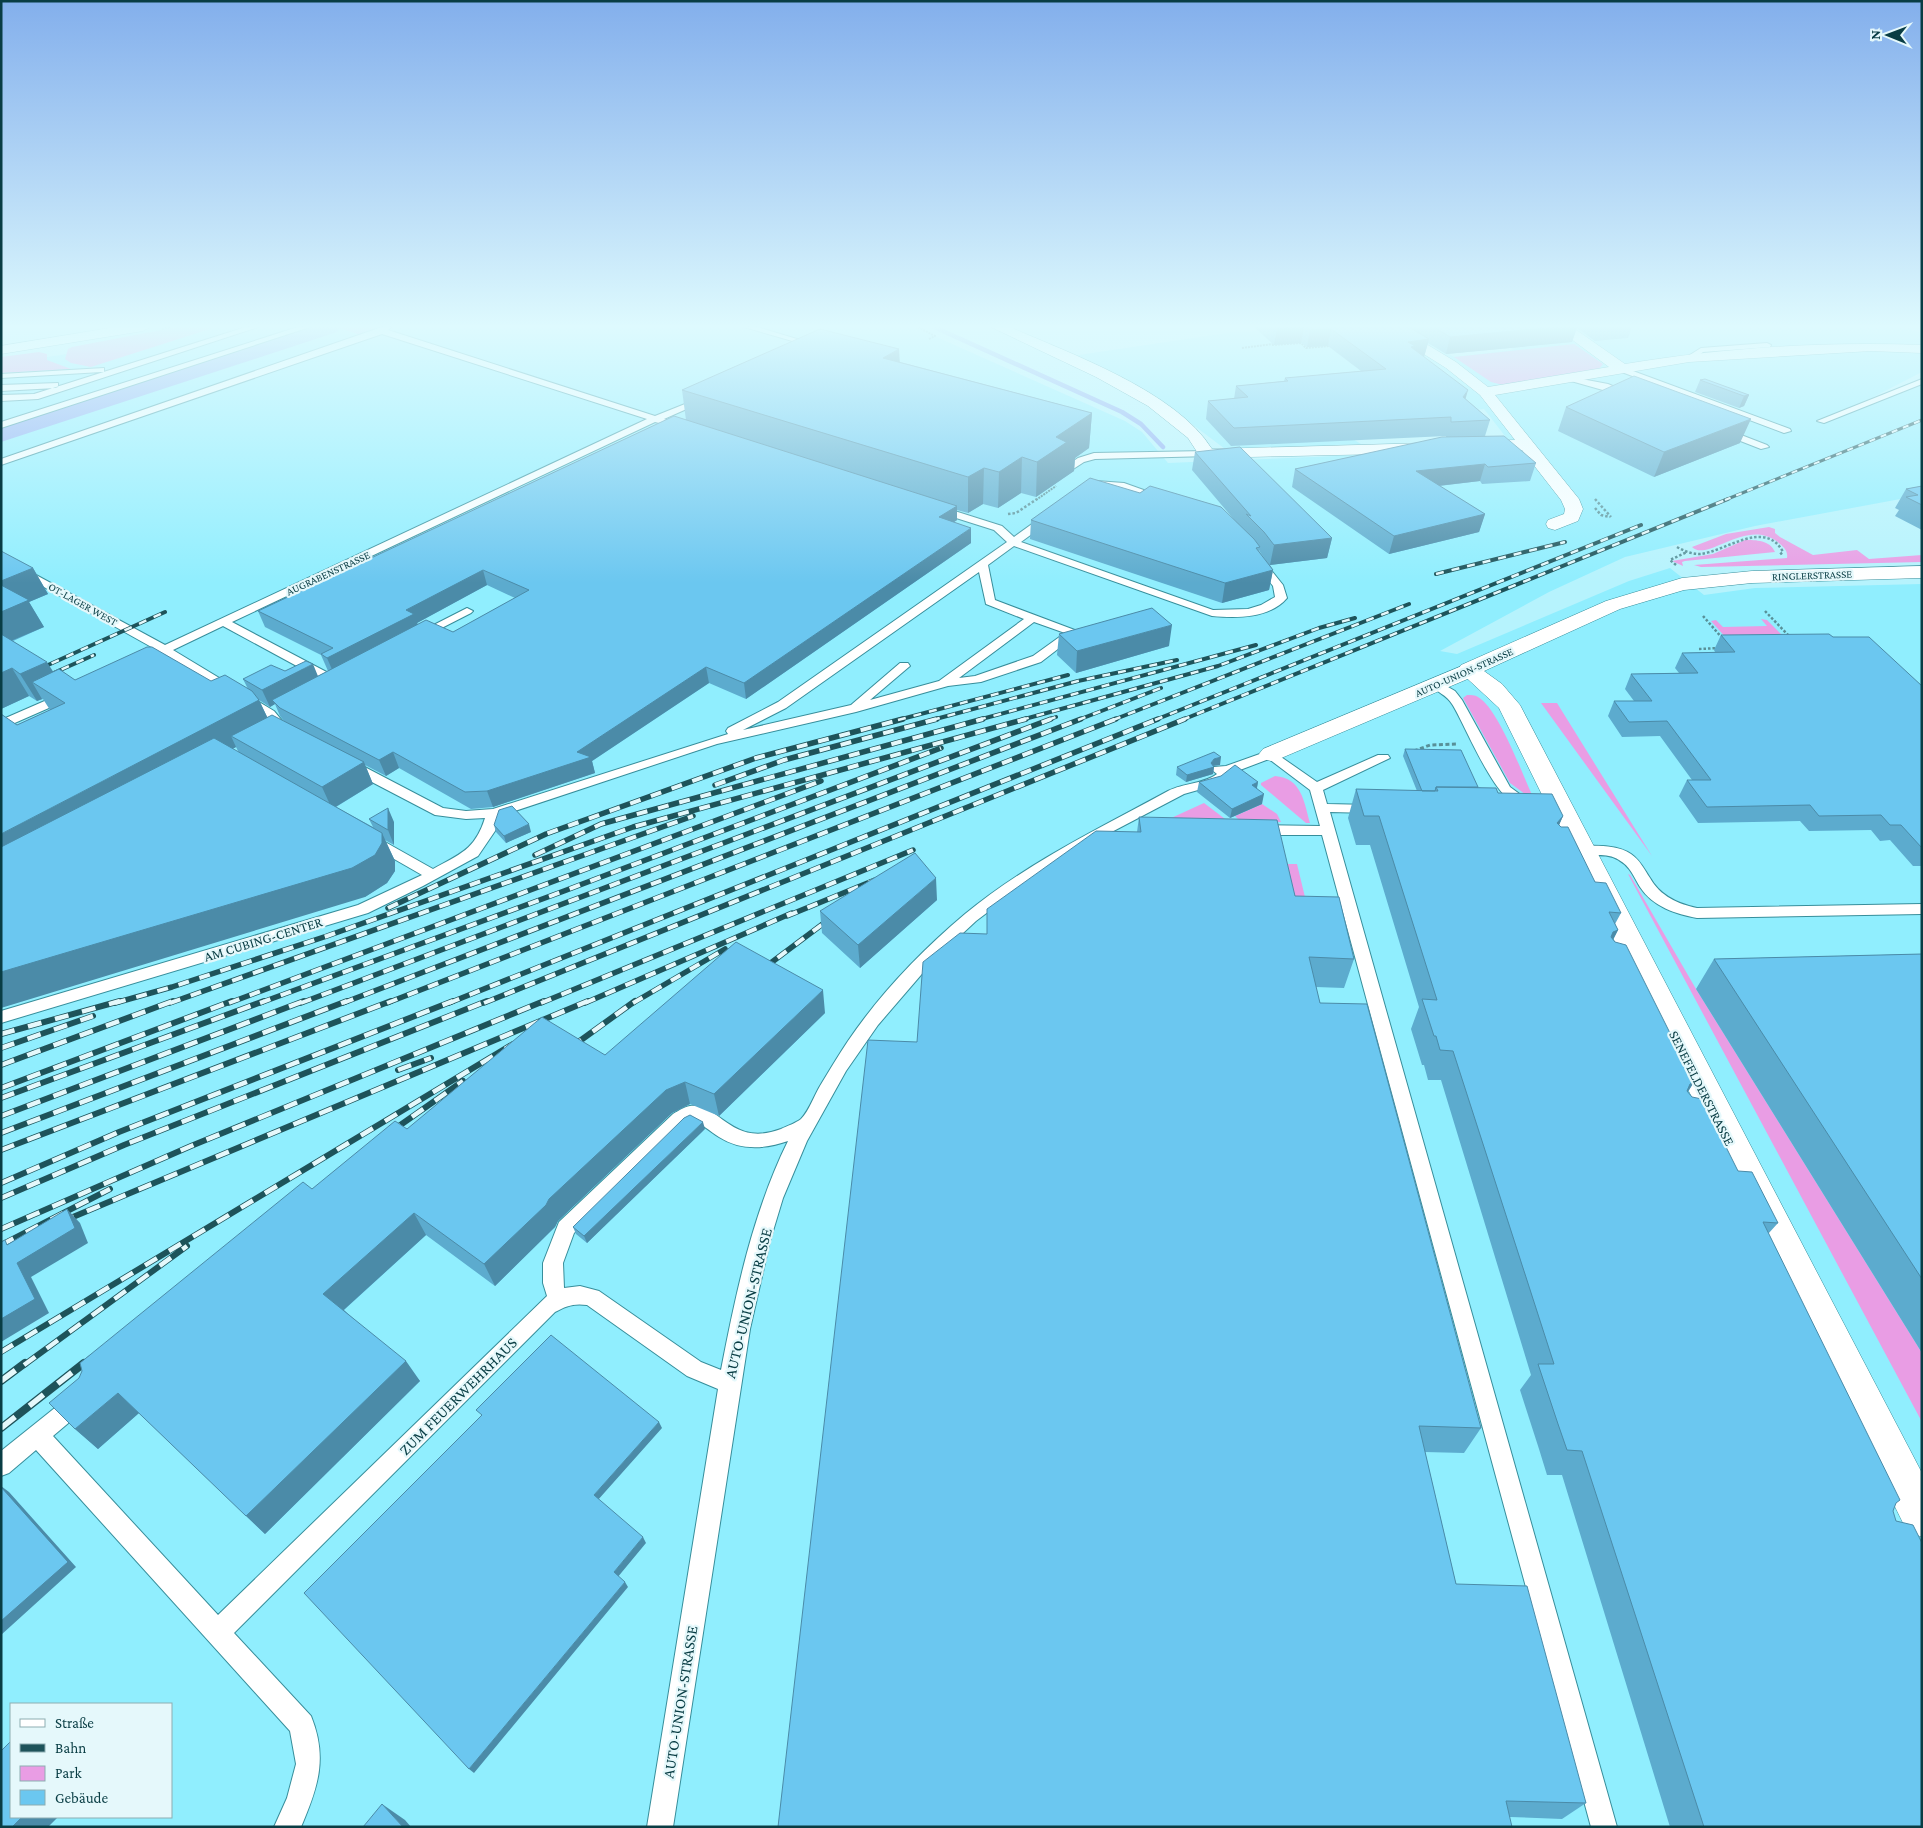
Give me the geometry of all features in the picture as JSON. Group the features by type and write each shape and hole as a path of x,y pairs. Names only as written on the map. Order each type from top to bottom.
{"street":[{"path":"1167,412 1194,436 1207,454 1446,447"},
{"path":"1501,412 1572,504 1574,509 1572,517 1555,524"},
{"path":"1466,447 1526,445"},
{"name":"RINGLERSTRASSE","path":"1703,581 1752,577 1922,572"},
{"name":"AUTO-UNION-STRASSE","path":"1271,754 1469,670 1613,605 1663,589 1703,581"},
{"name":"SENEFELDERSTRASSE","path":"1469,670 1494,689 1509,705 1548,812 1573,851 1919,1530"}],"lane":[{"path":"1,424 38,412"},
{"path":"1,462 144,412"},
{"path":"634,412 688,430"},
{"name":"AUGRABENSTRASSE","path":"146,658 654,419 676,412"},
{"path":"1821,421 1843,412"},
{"path":"1736,413 1787,431"},
{"path":"1717,429 1764,447"},
{"path":"1061,478 1077,462 1089,457 1207,454"},
{"path":"1080,492 1097,483 1108,483 1169,501"},
{"path":"930,506 998,528 1015,543 1212,613 1241,615 1269,608 1281,598 1278,585 1250,551"},
{"path":"713,741 782,705 1015,543 1058,509"},
{"name":"OT-LAGER WEST","path":"1,559 274,712 286,731 267,737"},
{"path":"344,761 440,812 466,815 494,813 713,741 852,709 943,684 977,679 1037,659 1074,632 987,604 983,564"},
{"path":"408,641 467,611"},
{"path":"943,684 1032,618"},
{"path":"223,622 336,678 317,689"},
{"path":"852,709 904,666"},
{"path":"1436,684 1450,694 1458,703 1505,790 1548,812"},
{"path":"1,725 74,692"},
{"path":"1271,754 1316,788 1604,1827"},
{"name":"AUTO-UNION-STRASSE","path":"660,1827 729,1383 756,1255 790,1155 831,1080 873,1017 915,968 972,916 1017,883 1127,818 1190,786 1203,786 1224,776 1227,770 1271,754"},
{"path":"1316,788 1383,758"},
{"path":"1322,808 1381,809"},
{"path":"1508,811 1548,812"},
{"name":"AM CUBING-CENTER","path":"1,1017 363,909 473,853 488,831 494,813"},
{"path":"1127,818 1150,825"},
{"path":"1244,829 1328,831"},
{"path":"364,836 432,875"},
{"path":"1573,851 1611,852 1627,858 1635,864 1649,889 1658,897 1672,906 1696,913 1922,909"},
{"path":"558,1299 554,1283 553,1263 566,1228 679,1119 690,1113 696,1114 734,1136 751,1141 770,1140 788,1135 807,1124"},
{"name":"ZUM FEUERWEHRHAUS","path":"217,1633 548,1306 558,1299 581,1294 592,1297 694,1369 729,1383"},
{"path":"1,1464 92,1390"},
{"path":"37,1435 302,1725 309,1764 299,1800 288,1827"}],"path":[{"path":"972,520 992,508 1008,514 1016,513 1061,478"},
{"path":"1601,515 1611,517"},
{"path":"1677,548 1687,552 1709,552 1745,537 1758,537 1779,545 1783,552 1777,556"},
{"path":"1679,568 1670,560 1687,552"},
{"path":"1765,611 1792,640"},
{"path":"1704,616 1726,642"},
{"path":"1699,649 1723,648"},
{"path":"1383,758 1394,760 1436,744 1480,744"}],"shaded area":[{"path":"1,412 1105,412 1125,421 1142,432 1168,463 1507,449 1505,436 1487,412 1844,412 1819,425 1850,412 1922,412 1922,495 1755,526 1625,557 1549,592 1440,651 1457,654 1629,581 1670,568 1704,595 1755,588 1922,584 1922,1827 1,1827"},
{"path":"1177,412 1450,412 1328,424 1361,444 1225,449"}],"green space":[{"path":"52,412 87,412 1,441 1,429"},
{"path":"1769,527 1775,529 1775,533 1780,537 1813,555 1857,550 1869,559 1922,555 1922,562 1701,567 1694,565 1787,558 1786,550 1780,544 1768,536 1755,534 1742,536 1708,549 1699,550 1692,547 1726,534"},
{"path":"1745,540 1766,543 1775,552 1685,561 1682,562 1683,566 1672,561 1713,554"},
{"path":"1761,619 1767,620 1791,644 1727,639 1711,621 1716,620 1723,627 1767,626"},
{"path":"1467,695 1478,697 1486,703 1493,714 1516,757 1532,799 1510,783 1463,698"},
{"path":"1541,703 1557,703 1652,856"},
{"path":"1275,776 1291,781 1296,786 1303,799 1310,823 1306,823 1261,785 1261,783"},
{"path":"1204,803 1229,822 1169,819"},
{"path":"1262,804 1277,814 1281,822 1240,821 1235,816"},
{"path":"1283,864 1297,864 1311,922 1296,922"},
{"path":"1628,874 1696,989 1922,1353 1922,1422"}],"building":[{"path":"755,412 1092,413 1056,437 1066,442 1076,436 1037,462 1022,457 999,472 984,468 968,477"},
{"path":"1219,412 1481,412 1490,420 1451,422 1451,417 1234,428"},
{"path":"1578,412 1733,412 1751,419 1664,452"},
{"path":"674,416 957,506 939,517 971,528 744,683 706,667 577,752 591,757 487,791 465,792 393,752 379,760 280,708 272,700 426,620 453,632 529,590 483,570 406,610 414,614 327,658 321,654 333,648 258,611"},
{"path":"1504,436 1536,463 1488,467 1485,464 1416,471 1485,514 1394,536 1295,469 1442,437"},
{"path":"1240,447 1332,538 1274,545 1195,452"},
{"path":"1090,478 1140,493 1150,486 1221,507 1254,539 1260,547 1256,548 1273,570 1225,583 1031,520"},
{"path":"1922,486 1922,505 1906,497 1918,495 1906,489"},
{"path":"1,551 33,568 1,581"},
{"path":"1,585 29,600 1,612"},
{"path":"1152,608 1172,625 1077,651 1059,634"},
{"path":"1,634 47,662 20,674 12,668 1,673"},
{"path":"1829,634 1833,637 1869,637 1922,686 1922,848 1901,825 1890,825 1881,815 1819,816 1810,805 1707,807 1687,780 1711,780 1667,721 1629,722 1614,701 1652,701 1631,674 1698,673 1682,653 1735,652 1721,635"},
{"path":"147,647 152,647 211,681 225,675 252,691 259,700 1,834 1,714 17,725 65,703 32,682 59,669 75,680"},
{"path":"306,661 313,664 262,690 243,679 271,665 285,671"},
{"path":"272,715 364,762 322,787 231,736"},
{"path":"214,738 382,833 382,843 375,855 352,868 1,972 1,847"},
{"path":"1405,749 1461,750 1478,787 1436,787 1435,791 1422,791"},
{"path":"1214,752 1221,757 1214,759 1211,763 1214,767 1187,775 1177,767"},
{"path":"1235,765 1258,782 1252,785 1264,794 1232,809 1199,782 1221,776"},
{"path":"1436,787 1496,788 1498,793 1552,794 1563,816 1557,823 1561,827 1568,827 1595,882 1606,883 1621,913 1609,912 1618,930 1613,932 1611,937 1615,942 1626,945 1672,1037 1694,1082 1690,1084 1687,1091 1692,1097 1702,1099 1738,1171 1752,1172 1778,1223 1763,1222 1900,1500 1896,1503 1893,1511 1896,1521 1913,1525 1922,1543 1922,1827 1704,1827 1582,1451 1567,1450 1538,1364 1554,1364 1453,1051 1440,1050 1422,999 1437,1000 1379,816 1364,816 1356,789 1438,791"},
{"path":"512,806 529,824 504,836 494,825 499,810"},
{"path":"388,808 388,830 369,819"},
{"path":"1139,817 1277,820 1295,896 1339,897 1354,959 1309,957 1320,1003 1367,1004 1481,1428 1419,1426 1456,1584 1527,1586 1586,1803 1506,1801 1512,1827 778,1827 868,1040 917,1042 923,962 960,933 987,934 987,909 1096,831 1141,832"},
{"path":"915,853 936,878 858,945 820,911"},
{"path":"736,942 823,990 714,1094 685,1082 666,1090 549,1199 546,1205 484,1264 414,1213 323,1294 406,1361 246,1516 118,1393 75,1429 49,1403 79,1378 82,1371 80,1363 303,1182 312,1189 395,1121 407,1129 542,1017 605,1055"},
{"path":"1922,954 1922,1279 1714,959"},
{"path":"690,1115 703,1122 584,1236 573,1227 684,1118"},
{"path":"67,1209 75,1228 17,1263 35,1299 1,1319 1,1242 5,1240 7,1245"},
{"path":"551,1335 659,1422 594,1495 643,1537 614,1572 625,1582 469,1769 304,1593 482,1415 476,1410"},
{"path":"1,1487 68,1562 1,1621"},
{"path":"10,1742 10,1818 21,1818 12,1827 1,1827 1,1751"},
{"path":"382,1804 403,1827 363,1827"}],"waterway":[{"path":"1,433 65,412"},
{"path":"1,434 67,412"},
{"path":"1122,412 1141,424 1163,447"}],"railway":[{"path":"1725,500 1922,420"},
{"path":"1182,720 1728,499"},
{"path":"1155,720 1641,525"},
{"path":"1436,574 1565,542"},
{"path":"1113,720 1409,604"},
{"path":"37,670 165,612"},
{"path":"1021,720 1218,666 1319,628 1355,618"},
{"path":"978,720 1256,645"},
{"path":"47,676 94,655"},
{"path":"932,720 1078,681 1177,660"},
{"path":"898,720 1068,675"},
{"path":"1078,720 1161,688"},
{"path":"1048,720 1056,717"},
{"path":"388,908 546,834 756,758 903,719"},
{"path":"715,785 784,760 937,719"},
{"path":"535,855 601,824 983,719"},
{"path":"115,1003 172,987 327,936 633,827 1026,719"},
{"path":"301,1003 1051,719"},
{"path":"343,1003 1081,719"},
{"path":"387,1003 1116,719"},
{"path":"449,1003 1158,719"},
{"path":"484,1003 1185,719"},
{"path":"260,1003 564,891 941,748"},
{"path":"229,1003 821,781"},
{"path":"170,1003 693,816"},
{"path":"541,1003 913,850"},
{"path":"787,916 875,880"},
{"path":"585,1003 792,913"},
{"path":"760,971 832,917"},
{"path":"633,1003 725,949"},
{"path":"1,1034 120,1001"},
{"path":"1,1065 173,1001"},
{"path":"1,1088 232,1001"},
{"path":"1,1098 264,1001"},
{"path":"1,1116 304,1001"},
{"path":"1,1133 347,1001"},
{"path":"1,1150 391,1001"},
{"path":"1,1183 119,1132 453,1001"},
{"path":"1,1198 124,1145 487,1001"},
{"path":"1,1229 191,1146 544,1001"},
{"path":"61,1222 588,1001"},
{"path":"570,1048 635,1001"},
{"path":"1,1048 93,1016"},
{"path":"1,1352 513,1044"},
{"path":"398,1070 431,1058"},
{"path":"389,1133 463,1081"},
{"path":"1,1245 110,1189"},
{"path":"24,1365 187,1246"},
{"path":"82,1365 92,1357"},
{"path":"1,1381 25,1363"},
{"path":"1,1428 84,1363"}]}
